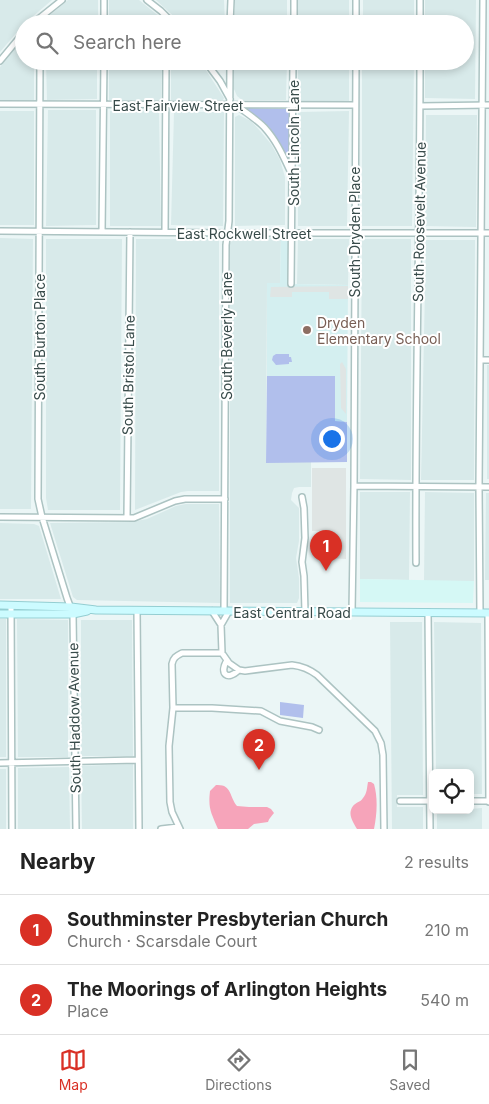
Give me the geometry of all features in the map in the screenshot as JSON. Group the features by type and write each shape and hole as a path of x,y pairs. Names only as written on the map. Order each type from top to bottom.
{"main road":[{"name":"East Central Road","path":"0,605 72,610"},
{"name":"East Central Road","path":"0,614 72,610 489,613"}],"street":[{"path":"43,15 62,0"},
{"path":"104,0 104,15"},
{"path":"147,0 165,15"},
{"path":"230,0 230,15"},
{"path":"294,0 294,15"},
{"path":"356,0 356,15"},
{"path":"420,0 420,15"},
{"path":"480,613 479,487 483,0"},
{"path":"0,61 15,44"},
{"name":"South Burton Place","path":"40,70 38,499 72,610"},
{"path":"102,232 104,70"},
{"path":"165,232 166,70"},
{"path":"211,70 232,103 263,126 272,137 293,178"},
{"name":"South Beverly Lane","path":"227,611 225,499 226,255 232,103 230,70"},
{"name":"South Lincoln Lane","path":"291,284 293,70"},
{"name":"South Dryden Place","path":"352,612 356,70"},
{"name":"South Roosevelt Avenue","path":"416,563 420,70"},
{"path":"220,82 230,80"},
{"name":"East Fairview Street","path":"0,104 166,105 232,103 355,105"},
{"path":"420,106 489,105"},
{"name":"East Rockwell Street","path":"0,231 489,233"},
{"name":"South Bristol Lane","path":"127,518 130,232"},
{"path":"480,360 489,360"},
{"path":"354,486 489,487"},
{"path":"302,497 305,538 302,562 305,612"},
{"path":"0,517 127,518 140,516 185,499 225,499"},
{"path":"11,605 12,829"},
{"name":"South Haddow Avenue","path":"72,610 76,829"},
{"path":"138,610 139,829"},
{"path":"212,611 221,625"},
{"path":"227,611 221,625 222,653 239,670 292,664 312,671 372,727 381,743 383,755 384,829"},
{"path":"428,612 430,769"},
{"path":"474,801 489,802 489,613"},
{"path":"161,829 179,828 170,802 169,746 173,708 173,659 176,655 182,653 222,653"},
{"path":"227,660 223,670 225,674 233,676 239,670"},
{"path":"173,708 261,711 280,721 320,730"},
{"path":"0,763 138,760"},
{"path":"400,801 429,801"},
{"path":"430,829 431,814"}],"shaded area":[{"path":"0,0 52,0 34,15 15,15 15,34 0,52"},
{"path":"68,0 98,0 98,15 50,15"},
{"path":"109,0 139,0 158,15 109,15"},
{"path":"156,0 224,0 225,15 172,15"},
{"path":"235,0 287,0 287,15 234,15"},
{"path":"298,0 349,0 349,15 298,15"},
{"path":"363,0 414,0 414,15 363,15"},
{"path":"425,0 476,0 475,99 425,98 425,70 474,70 474,15 425,15"},
{"path":"15,49 15,70 34,70 34,100 0,100 0,67"},
{"path":"46,70 97,70 97,99 47,100"},
{"path":"109,70 162,70 161,100 109,100"},
{"path":"171,70 206,70 224,98 223,100 171,100"},
{"path":"234,70 287,70 286,100 242,100 237,96 234,89"},
{"path":"298,70 349,70 349,102 298,101"},
{"path":"362,70 414,70 412,226 362,226"},
{"path":"246,108 289,110 289,160 269,127"},
{"path":"48,110 96,110 96,225 46,226"},
{"path":"0,111 34,111 34,225 0,225"},
{"path":"110,111 159,111 161,226 110,226"},
{"path":"349,111 347,226 298,226 298,112"},
{"path":"174,112 224,112 223,226 171,225"},
{"path":"239,115 251,121 271,144 280,160 285,177 285,225 235,226 235,117"},
{"path":"426,115 477,115 476,227 425,226"},
{"path":"237,236 281,237 280,284 267,284 266,462 311,462 311,487 294,488 291,500 299,508 299,541 296,558 299,578 299,598 297,603 230,603 230,243"},
{"name":"Dryden Elementary School","path":"281,237 290,237 290,284 348,285 347,422 335,421 267,376 267,283 280,283"},
{"path":"0,238 33,239 31,509 0,509"},
{"path":"46,239 122,239 120,510 48,510 46,498"},
{"path":"136,239 219,239 219,491 181,492 135,510"},
{"path":"298,239 349,239 348,285 297,284"},
{"path":"362,239 411,239 411,480 360,479"},
{"path":"426,240 475,240 474,480 421,480"},
{"path":"348,286 348,299 329,299 329,292 292,292 292,297 270,297 271,287"},
{"path":"276,354 289,354 292,362 276,365 272,360"},
{"path":"342,362 346,369 346,414 341,408 340,364"},
{"path":"487,365 489,365 489,479 487,479"},
{"path":"267,376 335,376 335,421 347,422 347,462 266,463"},
{"path":"312,468 346,468 346,559 327,558 327,544 324,544 324,531 312,531"},
{"path":"360,492 410,492 409,580 360,579"},
{"path":"425,492 474,493 474,581 424,581"},
{"path":"486,493 489,493 489,580 485,580"},
{"path":"186,504 219,504 220,603 77,600 73,597 50,523 131,522 147,519 176,506"},
{"path":"0,523 34,524 39,526 61,599 0,599"},
{"path":"360,579 474,581 473,603 360,602"},
{"path":"0,619 6,619 6,757 0,757"},
{"path":"17,619 68,620 68,757 18,757"},
{"path":"81,620 132,620 133,756 81,756"},
{"path":"390,622 422,622 423,795 397,795 397,807 423,807 423,829 392,829"},
{"path":"434,622 481,623 482,794 474,794 474,769 436,769"},
{"path":"280,702 304,705 303,718 280,715"},
{"path":"133,764 133,829 82,829 81,766"},
{"path":"69,767 70,829 18,829 18,768"},
{"path":"0,769 6,769 6,829 0,829"},
{"path":"368,782 374,784 376,795 374,829 357,829 351,818 351,809 364,796"},
{"path":"216,785 225,786 228,789 237,806 267,807 274,813 268,822 254,824 248,829 218,829 209,802 210,791"},
{"path":"482,808 482,829 437,829 437,814 474,814 474,809"}],"place":[{"name":"Dryden Elementary School","path":"307,330"},
{"name":"Southminster Presbyterian Church","path":"326,571"},
{"name":"The Moorings of Arlington Heights","path":"259,770"}]}
